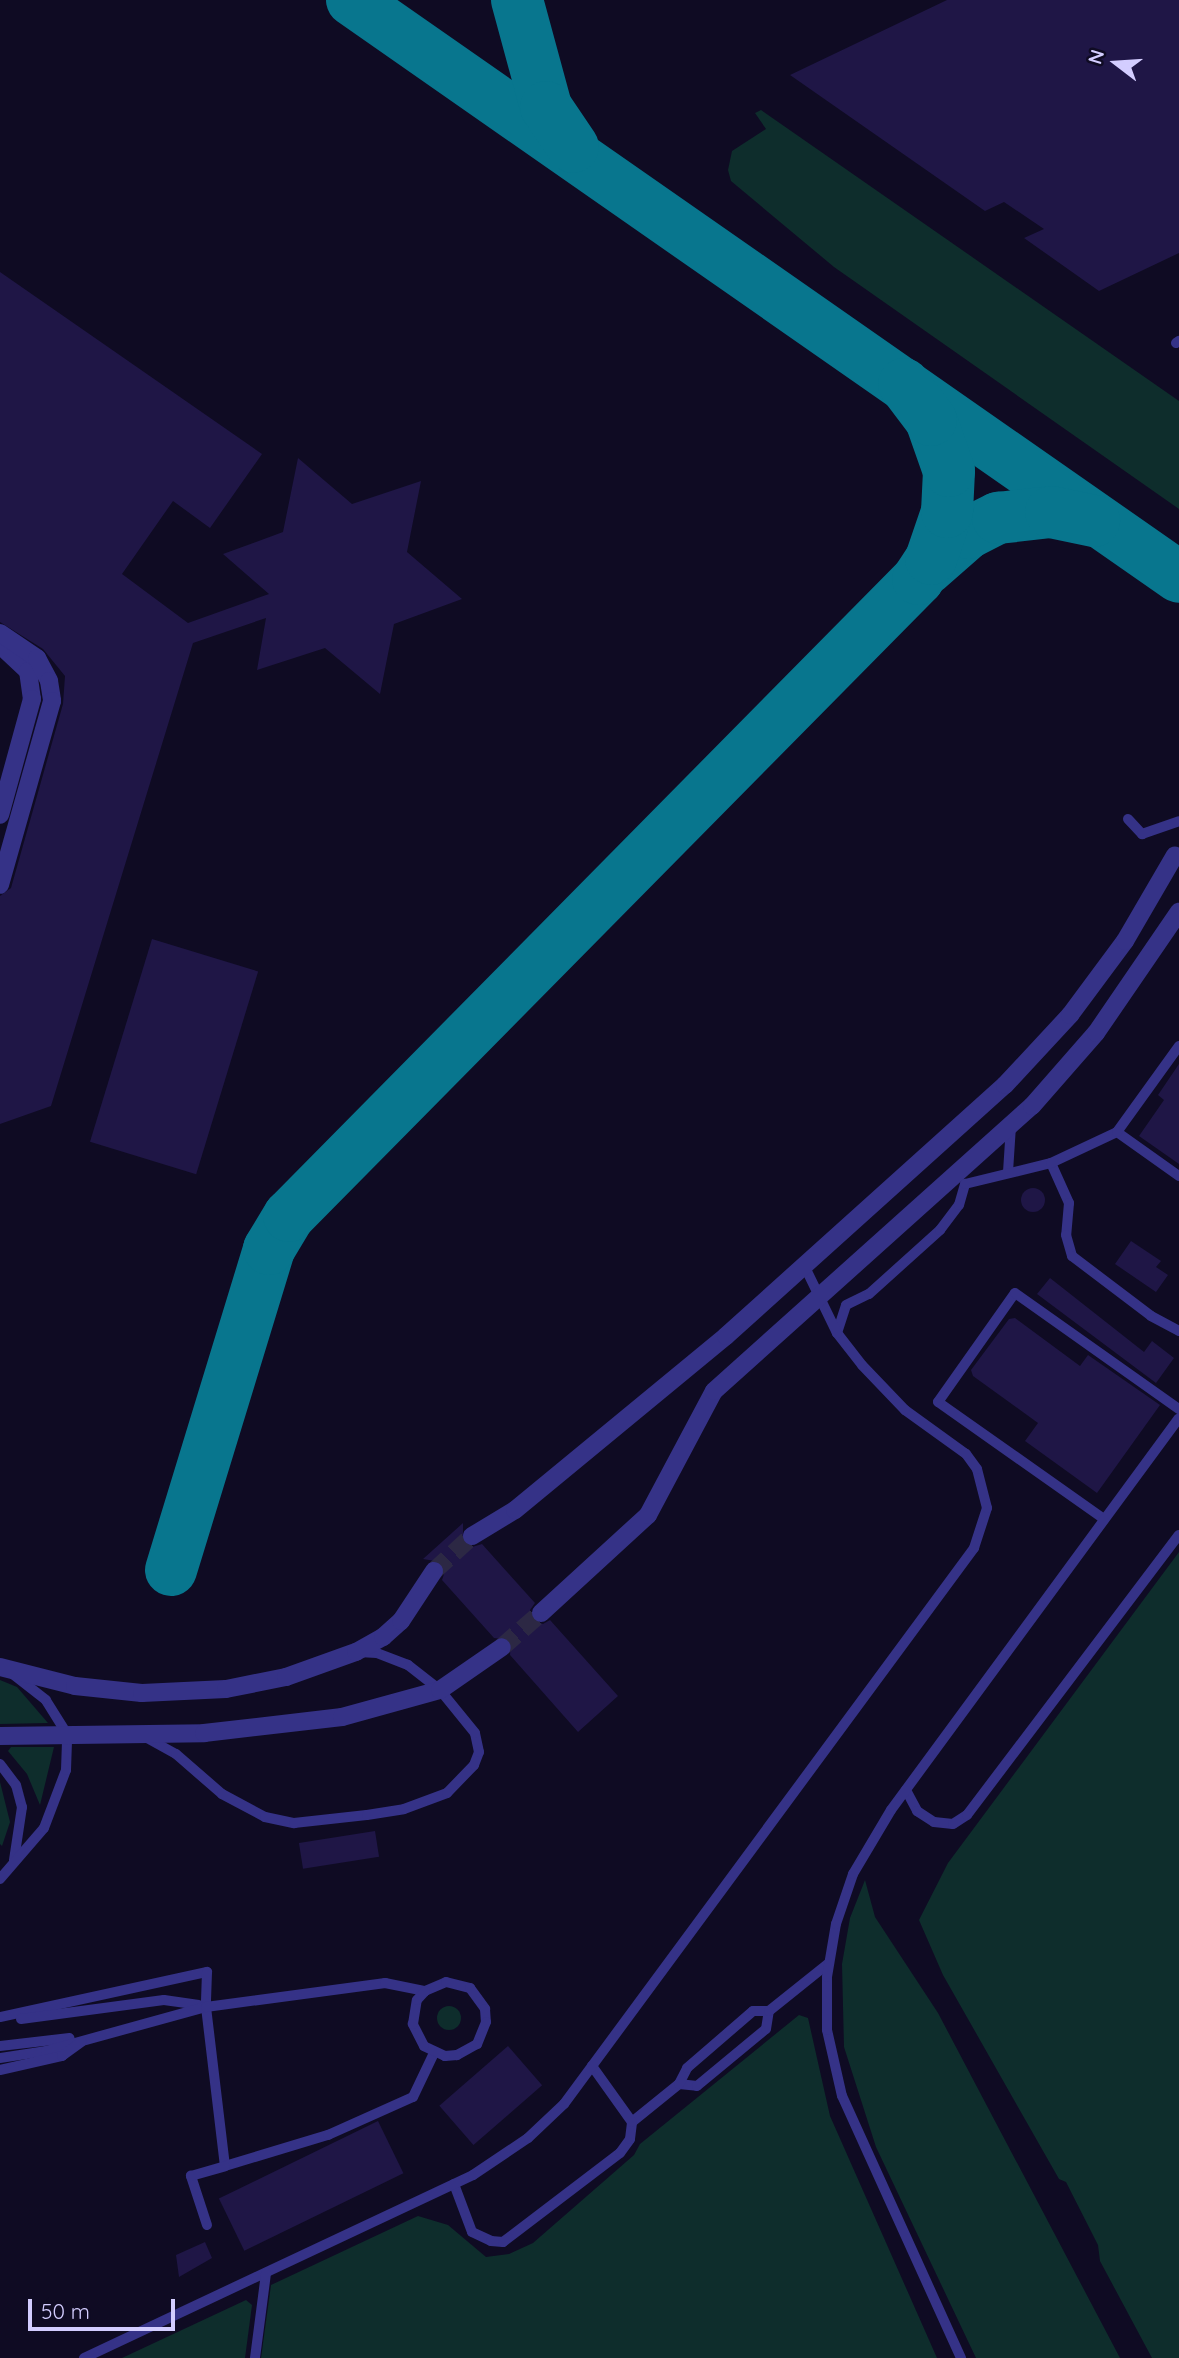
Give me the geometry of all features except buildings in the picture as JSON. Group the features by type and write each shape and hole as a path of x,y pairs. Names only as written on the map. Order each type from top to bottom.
{"street":[{"path":"0,633 37,658 49,681 52,701 0,886"},
{"path":"0,645 28,671 30,713 0,815"},
{"path":"0,658 16,674 30,713"},
{"path":"472,1536 515,1510 593,1448 805,1267 1004,1085 1070,1015 1125,941 1175,855"},
{"path":"541,1613 648,1515 714,1391 1011,1126 1096,1033 1179,912"},
{"path":"4,1669 75,1686 172,1693 226,1689 286,1677 356,1652 401,1621 434,1571"},
{"path":"0,1736 205,1732 342,1717 440,1690 502,1647"}],"lane":[{"path":"1128,819 1142,834 1179,821"},
{"path":"836,1333 846,1305 869,1294 940,1230 959,1205 965,1184 1051,1163 1117,1132 1179,1046"},
{"path":"1008,1172 1011,1126"},
{"path":"1117,1132 1179,1176"},
{"path":"1051,1163 1069,1203 1066,1234 1072,1256 1151,1316 1179,1331"},
{"path":"84,2358 489,2167 528,2138 564,2104 983,1529 987,1508 977,1469 966,1454 905,1409 836,1333 821,1296 805,1267"},
{"path":"1104,1520 938,1402 1015,1293 1179,1409"},
{"path":"961,2358 842,2096 827,2029 829,1963 836,1924 853,1874 906,1790 1179,1418"},
{"path":"906,1790 917,1811 934,1822 953,1824 967,1815 1179,1535"},
{"path":"134,1733 158,1742 222,1794 265,1817 294,1823 404,1809 447,1793 474,1765 479,1752 475,1733 440,1690 408,1665 377,1653 356,1652"},
{"path":"0,1879 44,1828 65,1770 67,1734 46,1700 4,1669"},
{"path":"0,1765 16,1785 22,1807 14,1860"},
{"path":"632,2122 679,2084 688,2067 753,2011 769,2011 829,1963"},
{"path":"0,2017 206,1972 206,2007 225,2166"},
{"path":"446,1982 459,1983 470,1988 485,2009 486,2022 477,2044 457,2055 434,2053 416,2036 413,2024 417,2000 425,1991 446,1982"},
{"path":"0,2058 46,2051 89,2036 206,2007 385,1983 425,1991"},
{"path":"0,2024 164,2000 206,2007"},
{"path":"679,2084 697,2086 766,2029 769,2011"},
{"path":"0,2046 89,2036"},
{"path":"0,2070 62,2056 89,2036"},
{"path":"207,2225 191,2176 328,2135 413,2097 434,2053"},
{"path":"454,2184 472,2232 491,2241 512,2239 620,2153 630,2139 632,2122 592,2066"},
{"path":"255,2358 266,2273"}],"green space":[{"path":"761,110 1179,401 1179,509 834,267 731,181 728,170 732,151 766,129 755,113"},
{"path":"1179,1552 1179,2358 1152,2358 1100,2261 1098,2245 1066,2182 1059,2179 943,1975 919,1920 948,1863"},
{"path":"0,1680 17,1687 48,1723 0,1724"},
{"path":"11,1747 54,1747 40,1805 27,1774 8,1751"},
{"path":"0,1782 10,1822 2,1846 0,1844"},
{"path":"865,1880 875,1917 938,2013 1120,2358 976,2358 876,2147 844,2047 842,1964 850,1918"},
{"path":"449,2006 458,2009 461,2018 458,2027 449,2030 440,2027 437,2018 440,2009"},
{"path":"799,2015 808,2018 830,2116 937,2358 261,2358 271,2285 418,2216 448,2225 486,2257 509,2254 533,2243 634,2155 640,2144"},
{"path":"246,2300 252,2305 245,2358 122,2358"}],"taxiway":[{"path":"352,0 1179,577"},
{"path":"517,0 546,107 573,147"},
{"path":"171,1570 269,1249 289,1216 918,579 931,559 947,512 949,471 931,420 904,384"},
{"path":"927,569 968,533 998,518 1051,512 1094,521"}],"tunnel":[{"path":"434,1571 472,1536"},
{"path":"502,1647 541,1613"}]}
